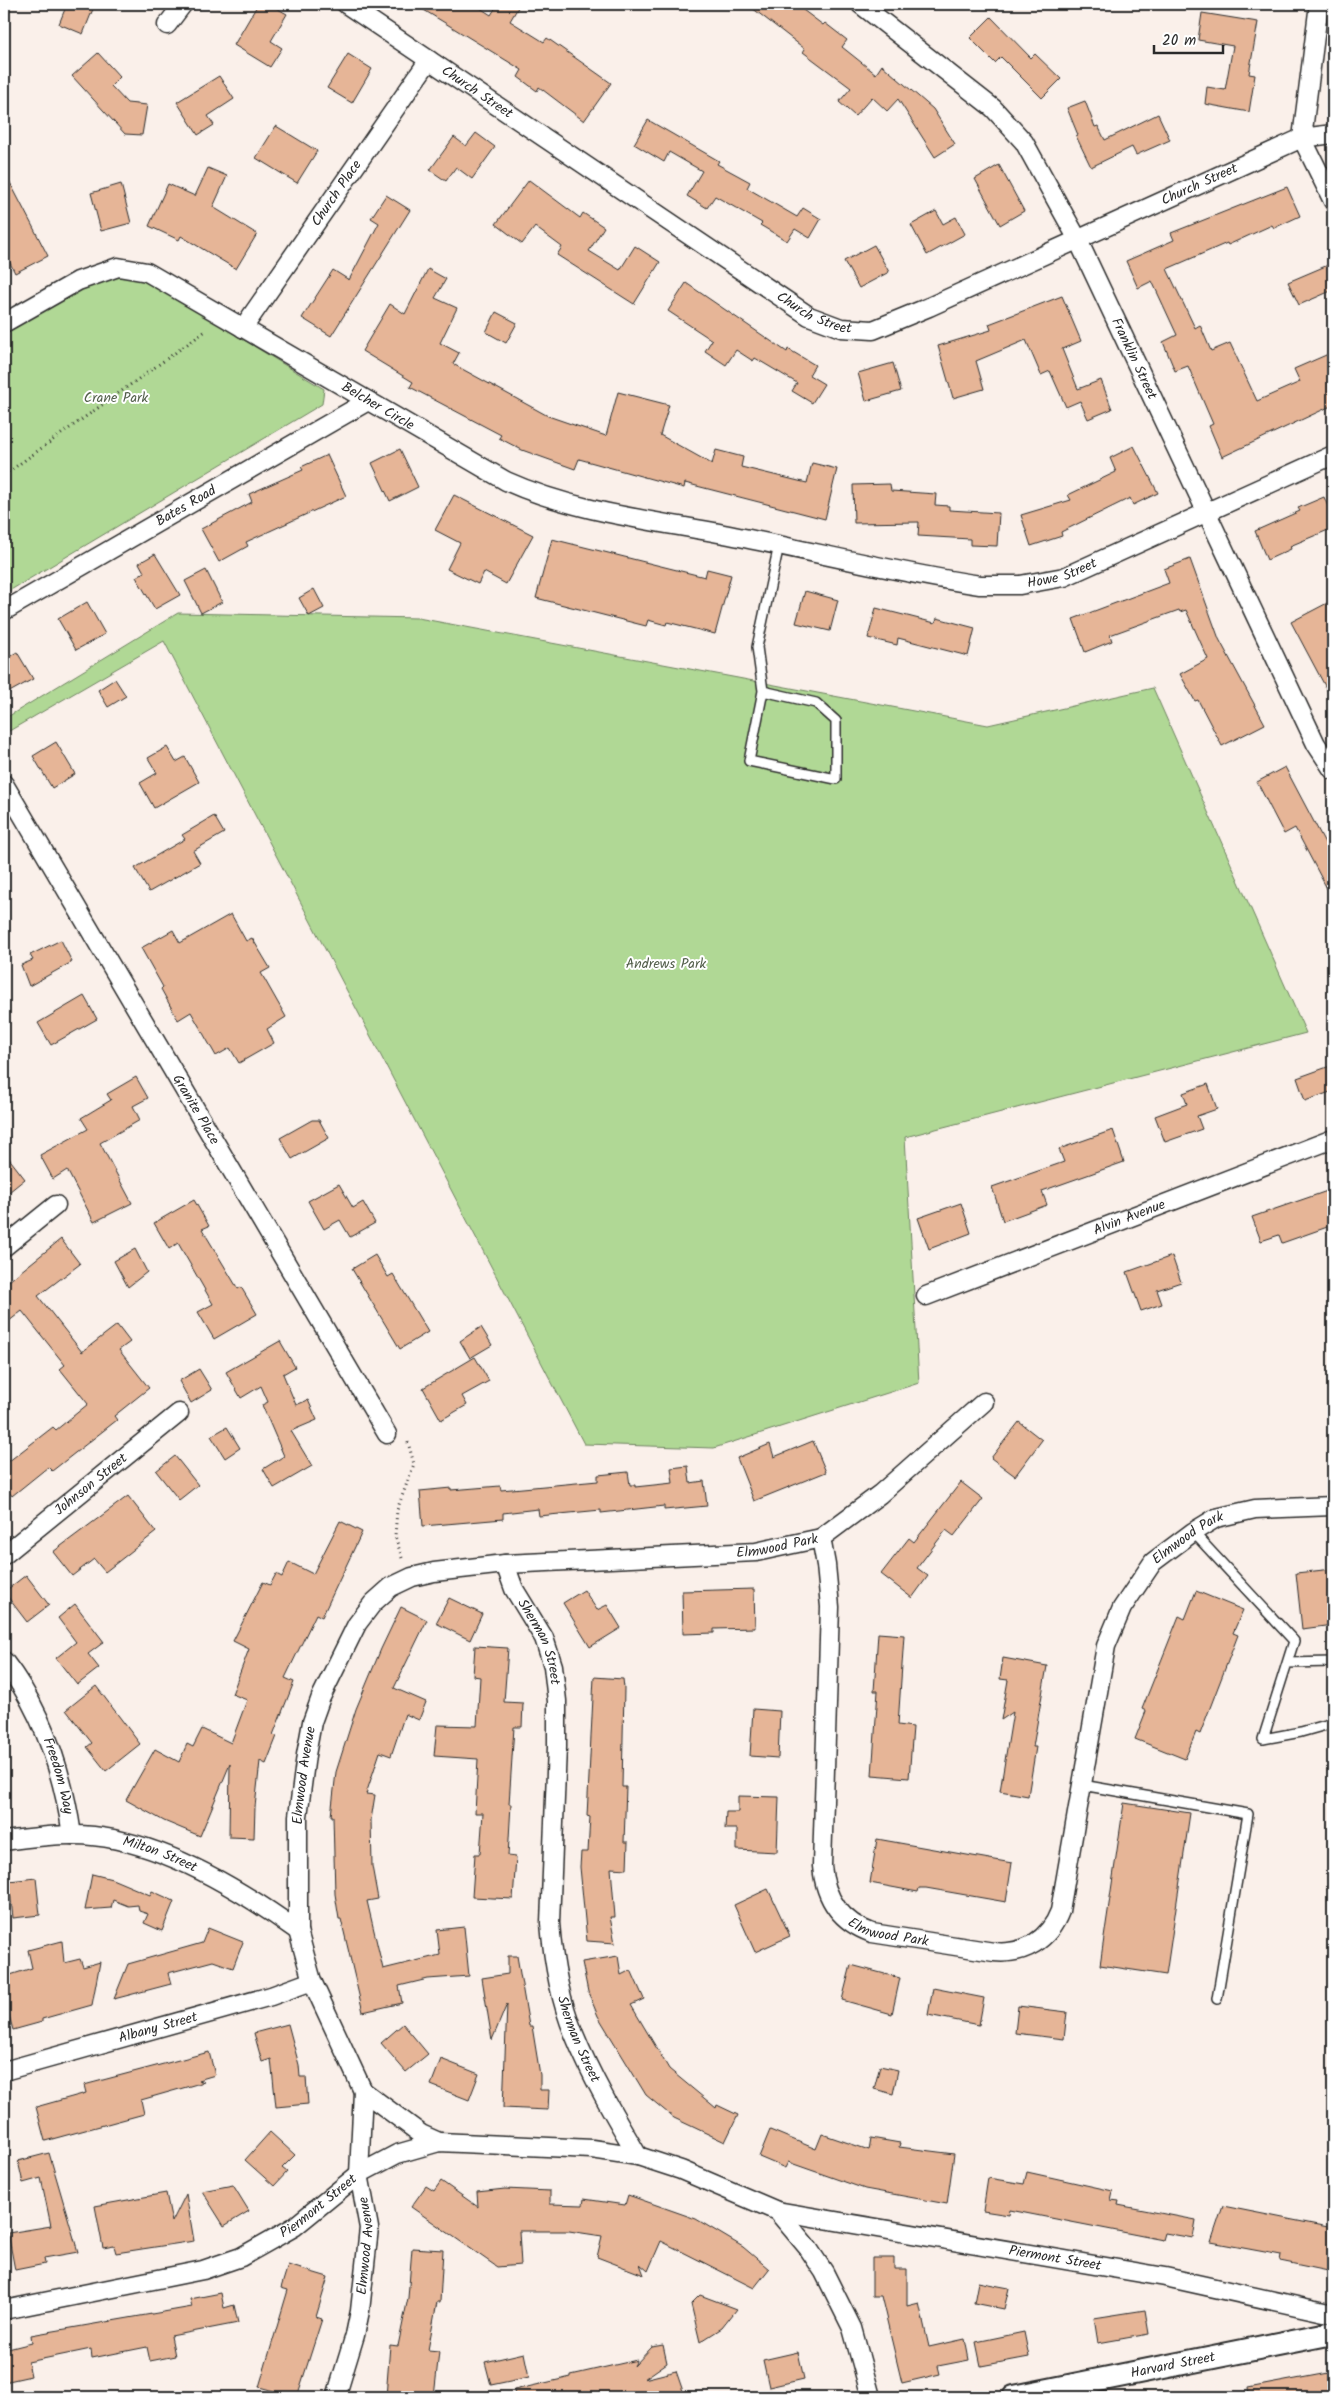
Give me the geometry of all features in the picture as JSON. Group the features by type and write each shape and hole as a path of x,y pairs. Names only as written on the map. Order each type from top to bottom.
{"street":[{"path":"167,26 183,4"},
{"name":"Church Street","path":"346,4 809,316 841,328 873,330 929,307 1077,238 1302,138 1333,134"},
{"name":"Franklin Street","path":"860,4 993,108 1024,142 1077,238 1316,744 1333,770"},
{"path":"1319,4 1302,138 1333,202"},
{"name":"Church Place","path":"244,328 429,60"},
{"name":"Belcher Circle","path":"4,322 78,281 118,267 147,272 506,481 530,492 570,503 776,545"},
{"name":"Bates Road","path":"4,611 368,401"},
{"name":"Howe Street","path":"776,545 958,582 980,585 1020,586 1071,574 1333,455"},
{"name":"Granite Place","path":"4,784 387,1434"},
{"name":"Alvin Avenue","path":"926,1296 1333,1139"},
{"path":"4,1247 56,1205"},
{"path":"821,1538 880,1494 984,1402"},
{"name":"Johnson Street","path":"4,1555 179,1413"},
{"name":"Elmwood Park","path":"505,1564 756,1552 821,1538 830,1607 822,1866 826,1890 833,1905 844,1918 872,1934 1002,1953 1017,1951 1031,1946 1049,1931 1060,1911 1106,1646 1122,1608 1153,1562 1193,1532 1216,1518 1255,1509 1333,1506"},
{"name":"Elmwood Avenue","path":"439,2142 421,2134 364,2091 312,1980 298,1931 298,1816 304,1763 312,1722 321,1697 349,1636 373,1603 401,1581 434,1572 505,1564"},
{"name":"Sherman Street","path":"505,1564 514,1589 544,1638 553,1666 557,1701 557,1738 550,1923 552,1949 563,2002 574,2034 586,2060 638,2156"},
{"name":"Freedom Way","path":"4,1660 20,1682 38,1718 68,1802 72,1834"},
{"name":"Milton Street","path":"4,1841 72,1834 108,1838 155,1851 209,1876 250,1898 298,1931"},
{"name":"Albany Street","path":"4,2070 271,1996 312,1980"},
{"name":"Elmwood Avenue","path":"336,2397 355,2336 365,2276 369,2228 359,2174 364,2091"},
{"name":"Piermont Street","path":"4,2310 203,2270 241,2257 294,2227 359,2174 397,2154 439,2142 592,2149 638,2156"},
{"path":"638,2156 681,2170 777,2211 808,2248 824,2272 852,2328 871,2397"},
{"name":"Piermont Street","path":"777,2211 1165,2277 1333,2314"},
{"name":"Harvard Street","path":"1014,2397 1333,2333"}],"lane":[{"path":"763,690 816,703 836,721 836,779 749,761 763,690 757,647 776,545"},
{"path":"1193,1532 1294,1641 1263,1739 1333,1724"},
{"path":"1287,1663 1333,1662"},
{"path":"1082,1784 1248,1814 1217,1999"}],"path":[{"path":"4,475 225,317"},
{"path":"402,1558 395,1536 397,1510 414,1464 405,1435"}],"green space":[{"name":"Crane Park","path":"110,273 141,277 324,389 322,404 4,594 4,334"},
{"name":"Andrews Park","path":"178,613 418,618 988,725 1153,688 1306,1033 905,1137 919,1383 714,1448 584,1444 164,641 4,734 4,719"}],"building":[{"path":"67,4 95,4 83,34 59,24"},
{"path":"258,4 269,4 287,14 271,41 282,48 270,67 234,45"},
{"path":"414,4 474,4 491,15 498,4 520,4 510,21 544,42 547,38 611,83 584,121 539,87 537,91 518,77 522,70"},
{"path":"747,4 795,4 823,25 825,23 847,40 842,47 876,74 882,65 933,109 955,144 935,157 898,99 887,111 872,97 855,116 839,102 851,88 803,52 805,49"},
{"path":"1202,13 1258,22 1249,74 1255,75 1249,112 1205,104 1207,87 1225,90 1233,46 1198,40"},
{"path":"991,17 1031,58 1035,54 1061,79 1042,98 1001,57 995,63 970,38"},
{"path":"98,53 120,77 111,86 127,103 147,105 142,135 125,134 72,76"},
{"path":"348,54 372,69 352,103 327,88"},
{"path":"219,76 234,99 208,116 214,125 198,135 177,102"},
{"path":"1085,101 1095,127 1098,126 1105,140 1158,114 1170,140 1136,155 1132,147 1091,167 1076,136 1078,135 1067,108"},
{"path":"648,120 719,161 717,164 750,182 747,188 797,217 803,208 821,219 810,238 795,229 787,241 760,225 762,223 715,196 707,208 687,196 702,171 669,152 664,162 634,144"},
{"path":"276,126 317,151 297,183 256,158"},
{"path":"476,133 495,147 472,179 456,167 446,181 430,170 454,137 466,146"},
{"path":"999,165 1024,211 1000,225 975,179"},
{"path":"208,168 227,176 213,207 257,234 236,269 181,236 179,240 149,226 168,184 195,196"},
{"path":"4,171 48,256 15,273 4,251"},
{"path":"529,180 580,218 583,213 604,227 589,251 620,270 635,246 660,262 634,304 557,255 562,247 535,227 522,244 496,224"},
{"path":"121,184 131,223 101,231 91,193"},
{"path":"1287,187 1300,216 1274,228 1272,225 1167,269 1195,328 1200,325 1211,351 1230,343 1257,401 1300,382 1294,369 1333,352 1333,405 1222,457 1209,426 1213,424 1188,366 1175,371 1163,342 1177,335 1152,281 1138,288 1126,261 1174,240 1171,233"},
{"path":"386,195 410,210 331,336 302,318 333,270 349,280 379,223 371,218"},
{"path":"936,211 943,224 956,217 965,234 927,255 911,225"},
{"path":"874,245 889,272 859,288 844,261"},
{"path":"1328,265 1333,277 1333,290 1299,305 1288,282"},
{"path":"428,269 446,279 435,298 457,308 440,343 459,353 453,364 548,416 606,436 618,392 669,405 660,435 712,464 716,450 743,457 741,467 807,483 812,463 837,469 825,519 685,483 684,488 579,459 575,469 522,450 499,438 501,435 410,387 413,382 362,351 390,304 405,314"},
{"path":"686,283 787,352 788,349 815,365 809,375 824,384 812,403 792,391 797,383 755,358 753,361 736,350 726,365 705,351 712,340 668,311"},
{"path":"1062,296 1081,341 1062,349 1078,389 1101,380 1112,409 1088,419 1080,401 1066,407 1050,371 1041,375 1026,340 976,361 984,389 953,398 938,346 991,330 989,324"},
{"path":"496,312 517,323 506,343 486,332"},
{"path":"893,363 901,391 866,401 858,373"},
{"path":"1134,446 1158,493 1133,505 1130,498 1061,532 1062,536 1031,546 1021,515 1071,500 1068,495 1116,472 1110,458"},
{"path":"400,449 418,487 390,501 372,463"},
{"path":"327,455 346,496 246,542 248,546 219,562 201,529 252,502 249,494 303,470 301,467"},
{"path":"890,484 891,491 936,494 935,505 949,506 949,510 999,513 997,546 970,545 970,539 918,536 919,522 854,523 853,485"},
{"path":"454,495 533,535 506,584 484,572 478,584 447,569 460,543 435,530"},
{"path":"1324,497 1333,518 1333,528 1290,546 1291,549 1267,560 1255,531 1300,511 1298,508"},
{"path":"552,539 705,577 707,569 731,575 715,634 667,622 666,625 648,620 646,626 536,598"},
{"path":"155,554 180,595 155,609 136,577 144,572 139,563"},
{"path":"1190,559 1219,639 1265,724 1222,746 1198,700 1195,701 1180,674 1208,659 1186,610 1180,612 1179,610 1110,635 1112,641 1085,652 1073,619 1169,583 1164,569"},
{"path":"206,570 222,602 201,613 185,581"},
{"path":"314,589 324,608 309,616 299,598"},
{"path":"805,591 838,600 830,631 796,623"},
{"path":"1333,600 1333,701 1291,622"},
{"path":"87,602 105,634 76,650 58,619"},
{"path":"876,608 935,623 937,618 975,628 968,656 898,638 897,645 868,638"},
{"path":"17,652 33,679 4,695 4,660"},
{"path":"115,679 126,696 108,707 98,690"},
{"path":"56,742 75,774 52,788 33,756"},
{"path":"167,747 176,762 185,757 199,782 154,808 140,783 157,773 148,758"},
{"path":"1285,767 1333,858 1333,900 1295,828 1284,834 1257,782"},
{"path":"214,816 224,833 193,851 200,863 149,892 135,868 185,839 182,835"},
{"path":"231,914 246,941 252,938 270,968 261,973 286,1017 267,1029 274,1043 239,1063 230,1048 216,1056 191,1012 178,1020 161,989 163,987 141,948 173,930 180,943"},
{"path":"61,940 72,962 29,986 21,965 33,960 30,955"},
{"path":"84,996 97,1019 51,1045 38,1023"},
{"path":"1333,1065 1333,1091 1305,1101 1297,1078"},
{"path":"136,1077 148,1098 133,1106 140,1120 100,1143 132,1203 94,1222 67,1170 53,1179 40,1155 88,1129 81,1118 111,1100 107,1094"},
{"path":"1208,1084 1217,1109 1197,1116 1202,1129 1165,1142 1155,1116 1187,1104 1183,1093"},
{"path":"312,1120 319,1120 329,1138 292,1159 280,1138"},
{"path":"1113,1130 1124,1162 1042,1191 1047,1205 1003,1221 992,1187 1064,1162 1059,1149"},
{"path":"4,1152 25,1179 4,1196"},
{"path":"339,1184 353,1208 363,1202 375,1223 350,1237 340,1220 324,1229 308,1201"},
{"path":"1333,1189 1333,1225 1282,1243 1279,1235 1261,1241 1252,1217"},
{"path":"194,1200 209,1226 202,1229 238,1289 241,1287 257,1314 214,1339 198,1312 213,1304 178,1243 169,1249 154,1223"},
{"path":"961,1203 971,1233 929,1249 918,1218"},
{"path":"61,1239 80,1264 38,1296 82,1352 117,1325 130,1342 119,1350 149,1388 114,1416 117,1420 52,1471 48,1467 12,1496 4,1485 4,1465 53,1427 56,1430 88,1404 60,1369 65,1365 22,1311 4,1325 4,1285"},
{"path":"135,1249 147,1272 128,1287 114,1261"},
{"path":"375,1255 388,1277 393,1274 428,1332 400,1349 352,1269"},
{"path":"1172,1256 1181,1282 1157,1290 1162,1304 1141,1311 1127,1272"},
{"path":"481,1327 492,1345 470,1358 460,1341"},
{"path":"280,1341 295,1367 283,1374 296,1405 308,1400 317,1420 291,1431 312,1466 274,1488 263,1469 284,1456 262,1405 268,1402 261,1386 241,1398 226,1372"},
{"path":"475,1357 489,1381 462,1396 467,1405 441,1420 423,1388"},
{"path":"199,1369 212,1390 191,1403 179,1381"},
{"path":"1019,1422 1042,1440 1015,1476 991,1458"},
{"path":"227,1427 240,1448 225,1458 211,1436"},
{"path":"813,1441 826,1472 754,1501 737,1458 770,1444 774,1457"},
{"path":"175,1456 198,1485 179,1500 156,1471"},
{"path":"688,1466 690,1483 704,1481 707,1506 664,1510 664,1506 601,1513 601,1510 539,1516 538,1509 503,1513 503,1519 423,1526 420,1491 500,1486 501,1490 598,1481 598,1475 628,1472 630,1485 635,1485 635,1487 673,1483 671,1468"},
{"path":"961,1482 983,1499 954,1536 946,1530 917,1568 928,1576 912,1598 881,1574 909,1538 914,1542"},
{"path":"128,1496 156,1532 105,1572 94,1559 72,1576 53,1552"},
{"path":"340,1521 362,1532 322,1617 316,1614 285,1678 294,1682 273,1735 277,1736 266,1764 260,1761 254,1838 229,1837 230,1764 200,1836 164,1821 126,1800 155,1749 179,1762 187,1744 193,1747 202,1729 231,1743 247,1700 232,1694 249,1649 233,1641 263,1582 270,1585 276,1574 282,1577 289,1562 313,1574"},
{"path":"1333,1569 1333,1625 1302,1629 1296,1573"},
{"path":"26,1575 49,1605 27,1622 4,1592"},
{"path":"754,1589 755,1628 714,1629 714,1633 683,1634 682,1591"},
{"path":"584,1590 597,1610 607,1605 621,1628 590,1647 563,1603"},
{"path":"1196,1591 1243,1610 1233,1633 1238,1635 1200,1734 1196,1732 1185,1759 1135,1739 1146,1711 1142,1709 1179,1616 1185,1619"},
{"path":"449,1598 482,1614 470,1640 436,1623"},
{"path":"75,1604 104,1642 88,1654 99,1668 77,1685 56,1658 76,1642 58,1618"},
{"path":"401,1607 427,1620 394,1688 426,1702 419,1720 405,1714 391,1756 380,1752 366,1794 375,1795 371,1820 372,1866 378,1899 367,1901 383,1969 440,1955 437,1930 464,1927 469,1976 428,1979 399,1986 402,2003 363,2012 341,1919 339,1919 335,1894 333,1816 331,1816 336,1772 356,1709"},
{"path":"878,1633 904,1635 898,1725 913,1727 909,1778 872,1775 878,1691 874,1691"},
{"path":"475,1646 508,1648 504,1702 523,1703 522,1727 514,1727 509,1804 511,1804 508,1856 516,1857 513,1899 472,1897 475,1854 480,1854 483,1813 475,1813 478,1759 434,1756 437,1725 477,1726 480,1677 473,1676"},
{"path":"1003,1658 1047,1666 1033,1747 1036,1747 1028,1796 1000,1791 1013,1712 1001,1720 1008,1680 1000,1679"},
{"path":"594,1677 623,1679 624,1688 622,1787 626,1787 624,1842 628,1842 627,1869 611,1868 615,1917 610,1917 615,1943 587,1941 580,1867 581,1852 588,1852 590,1817 587,1816"},
{"path":"96,1686 140,1744 106,1771 87,1747 92,1743 66,1710"},
{"path":"753,1709 780,1711 778,1758 750,1756"},
{"path":"738,1796 779,1797 777,1852 737,1850 737,1829 725,1829 726,1812 738,1812"},
{"path":"1124,1803 1190,1813 1166,1975 1100,1965"},
{"path":"877,1839 1012,1863 1006,1902 926,1888 919,1888 918,1892 870,1883"},
{"path":"92,1874 112,1879 150,1895 152,1891 174,1901 162,1931 144,1923 148,1914 139,1911 138,1905 128,1906 113,1900 111,1908 85,1910"},
{"path":"36,1878 40,1915 13,1918 9,1881"},
{"path":"768,1889 790,1936 755,1952 734,1905"},
{"path":"208,1928 243,1942 233,1968 213,1961 168,1973 171,1984 114,1999 128,1964 202,1943"},
{"path":"62,1941 64,1963 80,1959 83,1967 100,1962 92,2005 42,2019 42,2022 13,2030 4,1997 4,1977 32,1968 28,1950"},
{"path":"508,1956 517,1956 529,2026 532,2026 540,2075 540,2090 549,2090 548,2110 503,2108 507,2004 492,2040 482,1978 508,1974"},
{"path":"618,1956 621,1975 631,1970 644,1999 631,2005 669,2069 716,2108 717,2105 738,2115 725,2142 674,2118 646,2095 598,2016 588,1992 582,1962"},
{"path":"851,1965 900,1978 892,2014 842,2000"},
{"path":"933,1988 984,1998 979,2025 928,2015"},
{"path":"1018,2006 1067,2012 1064,2039 1015,2033"},
{"path":"288,2024 299,2065 300,2077 306,2077 308,2104 276,2107 271,2059 262,2062 254,2033"},
{"path":"403,2024 428,2054 406,2072 381,2043"},
{"path":"209,2052 215,2075 198,2080 204,2082 141,2100 144,2114 45,2141 36,2107 86,2093 84,2085"},
{"path":"441,2059 479,2074 469,2100 431,2085"},
{"path":"880,2066 898,2070 893,2094 874,2089"},
{"path":"770,2130 816,2149 822,2134 869,2150 871,2138 900,2143 899,2147 954,2154 947,2204 865,2189 788,2162 785,2168 759,2157"},
{"path":"270,2132 295,2155 282,2168 287,2172 274,2186 245,2160"},
{"path":"49,2153 78,2252 44,2258 45,2264 15,2270 8,2233 51,2226 41,2178 23,2183 18,2161"},
{"path":"1027,2172 1113,2191 1111,2200 1119,2201 1118,2205 1196,2220 1193,2238 1165,2233 1163,2240 1010,2210 1009,2215 983,2211 988,2178 1024,2184"},
{"path":"441,2181 478,2207 477,2192 505,2189 550,2191 550,2204 583,2205 584,2199 625,2205 628,2195 696,2219 743,2247 769,2269 754,2288 661,2241 648,2271 640,2264 644,2275 597,2257 602,2236 569,2231 519,2231 521,2265 497,2267 411,2207 426,2186 434,2191"},
{"path":"233,2185 249,2211 224,2226 202,2191"},
{"path":"166,2193 172,2222 186,2194 194,2241 116,2253 114,2246 103,2248 95,2206"},
{"path":"1223,2206 1333,2228 1333,2272 1280,2261 1281,2255 1211,2242"},
{"path":"412,2248 443,2250 440,2302 437,2302 428,2350 439,2351 434,2397 386,2397 390,2345 398,2346 408,2298"},
{"path":"872,2258 894,2258 894,2269 907,2269 907,2306 919,2303 929,2347 965,2339 969,2360 938,2366 940,2374 902,2383 881,2296 872,2296"},
{"path":"288,2265 328,2277 316,2317 322,2319 297,2397 259,2387 288,2290 281,2288"},
{"path":"978,2282 1009,2288 1004,2309 974,2303"},
{"path":"221,2293 224,2308 234,2305 238,2323 171,2336 175,2356 150,2361 147,2347 92,2358 91,2349 28,2362 31,2376 4,2382 4,2350 32,2343 31,2335 192,2307 190,2299"},
{"path":"700,2295 737,2309 722,2328 700,2342 691,2304"},
{"path":"1145,2310 1149,2334 1098,2343 1094,2318"},
{"path":"1024,2332 1029,2357 981,2366 976,2342"},
{"path":"663,2345 667,2363 644,2379 676,2371 685,2397 515,2397 514,2390 571,2377 571,2375 637,2360 634,2366 652,2347"},
{"path":"798,2352 804,2379 769,2387 763,2360"},
{"path":"524,2353 529,2377 491,2385 485,2362"},
{"path":"1333,2372 1333,2397 1249,2397 1248,2388"}]}
